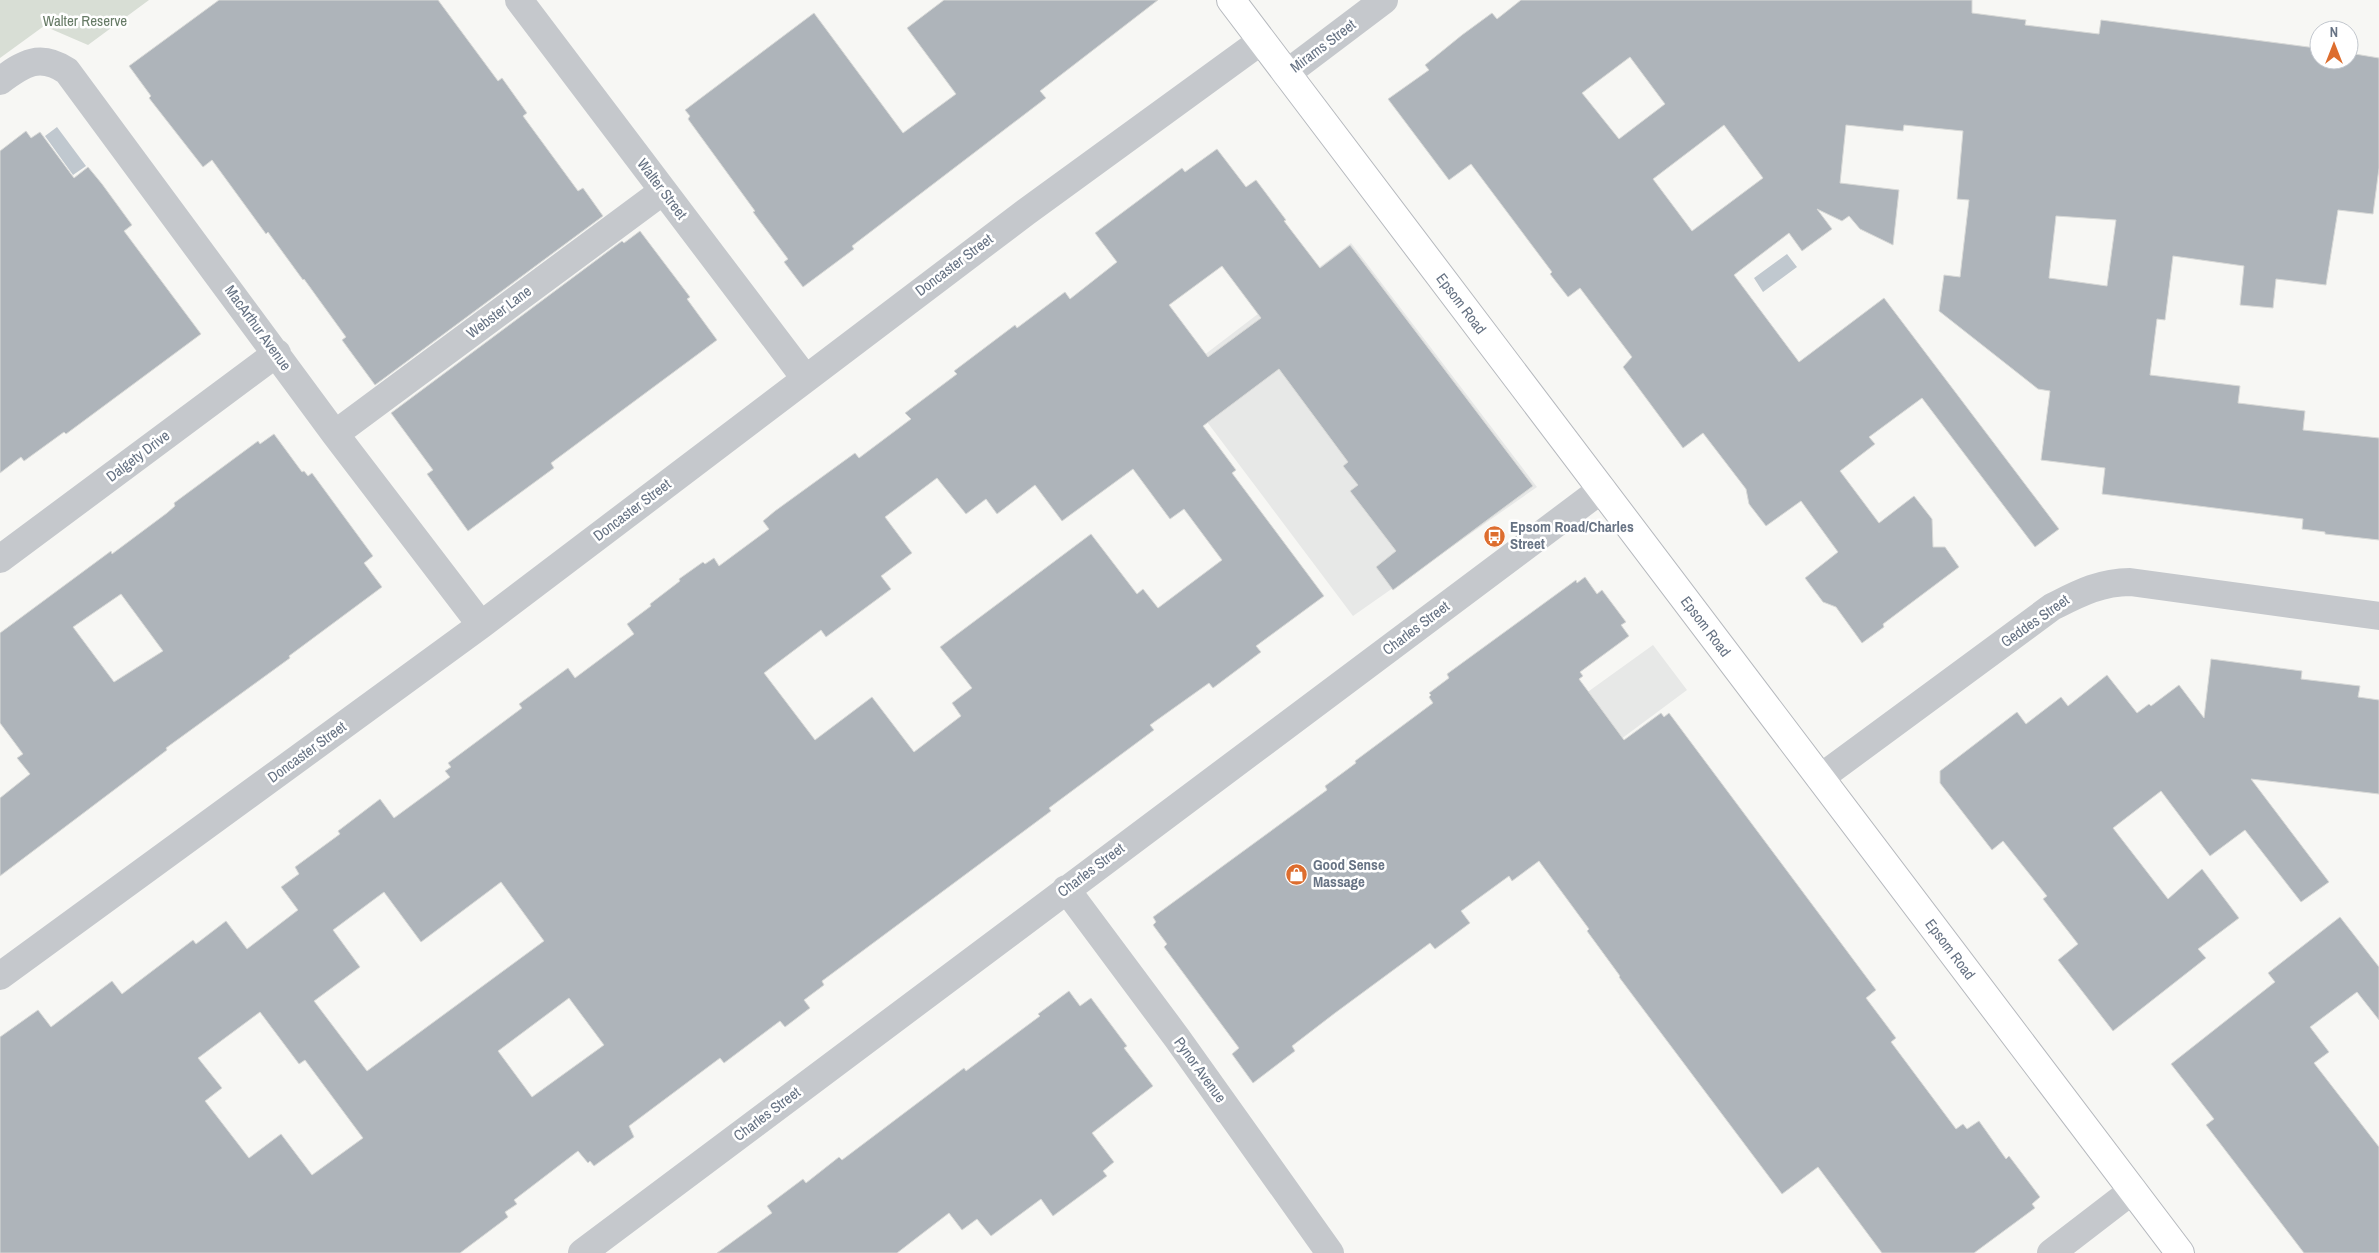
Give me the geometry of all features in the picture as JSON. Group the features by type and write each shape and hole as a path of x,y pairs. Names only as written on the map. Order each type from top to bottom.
{"main road":[{"name":"Epsom Road","path":"1230,0 2180,1253"}],"street":[{"name":"Walter Street","path":"519,0 805,378"},
{"name":"Mirams Street","path":"1286,74 1384,0"},
{"name":"Doncaster Street","path":"0,976 481,625 1026,212 1261,41"},
{"name":"MacArthur Avenue","path":"9,74 32,62 46,61 67,71 335,434 481,625"},
{"name":"Webster Lane","path":"335,434 663,190"},
{"name":"Dalgety Drive","path":"0,560 277,353"},
{"name":"Charles Street","path":"582,1253 1602,489"},
{"name":"Geddes Street","path":"1820,778 2052,607 2089,588 2113,582 2130,582 2379,616"},
{"name":"Pynor Avenue","path":"1066,889 1244,1130 1330,1253"},
{"path":"2051,1253 2133,1190"}],"shaded area":[{"path":"57,127 86,166 73,175 45,136"},
{"path":"1351,243 1537,487 1353,616 1174,378"},
{"path":"1787,254 1797,267 1763,292 1754,278"},
{"path":"1653,645 1687,690 1508,823 1471,776"}],"green space":[{"name":"Walter Reserve","path":"0,0 149,0 88,45 44,26 0,58"}],"building":[{"path":"219,0 438,0 498,81 502,78 527,113 523,116 578,191 583,188 603,216 375,385 342,340 346,337 268,232 266,234 212,160 203,167 149,98 151,96 129,66"},
{"path":"944,0 1158,0 1040,91 1046,98 852,246 854,249 803,287 784,262 788,259 688,119 690,116 685,110 814,13 903,133 956,94 907,28"},
{"path":"1521,0 1972,0 1972,13 2026,20 2025,25 2099,34 2101,20 2309,47 2309,70 2359,70 2359,55 2379,58 2379,168 2373,214 2338,210 2326,285 2276,279 2273,308 2240,305 2244,266 2173,256 2165,320 2157,319 2150,375 2240,386 2238,403 2305,411 2303,430 2379,438 2379,540 2325,534 2325,532 2302,529 2303,519 2102,494 2105,468 2041,460 2050,391 2038,389 1939,311 1944,275 1960,277 1969,200 1957,199 1963,131 1904,125 1903,131 1846,125 1840,183 1899,190 1893,245 1860,229 1849,216 1842,221 1817,209 1832,229 1802,251 1789,233 1734,275 1799,362 1884,298 2059,529 2035,547 1922,398 1869,437 1875,444 1840,471 1879,523 1914,496 1932,519 1933,547 1945,547 1959,567 1883,624 1884,627 1862,643 1836,607 1823,602 1805,578 1838,552 1801,501 1766,526 1749,504 1746,489 1703,433 1683,448 1623,367 1632,357 1580,288 1568,297 1550,274 1552,272 1471,164 1449,180 1388,99 1429,70 1425,65 1492,13 1497,19","holes":["1630,57 1665,104 1619,139 1582,93","1724,125 1763,178 1692,231 1653,179","2056,216 2116,220 2107,286 2049,278"]},
{"path":"26,131 31,138 40,132 74,178 88,167 132,225 124,231 201,334 66,434 64,432 24,461 21,457 0,473 0,151"},
{"path":"1217,149 1246,187 1256,180 1320,268 1350,245 1533,486 1393,590 1376,567 1396,551 1350,491 1358,485 1343,466 1348,462 1279,369 1203,426 1236,470 1232,473 1324,596 1256,646 1261,652 1213,688 1209,683 1150,725 1154,730 1049,808 1051,811 822,981 824,985 804,1000 810,1008 785,1027 780,1021 724,1063 720,1058 629,1126 634,1137 594,1166 590,1161 588,1163 578,1151 514,1200 517,1204 505,1212 508,1217 460,1253 0,1253 0,1037 38,1010 51,1027 112,981 122,994 193,940 196,944 226,921 247,949 298,910 281,887 299,874 295,867 340,834 338,831 380,799 394,818 450,777 445,771 451,767 448,763 522,708 519,704 568,668 575,678 634,634 627,624 680,581 679,579 703,562 705,564 714,558 719,566 769,529 763,521 775,511 855,453 859,458 911,419 905,413 957,374 954,371 1015,325 1017,328 1065,292 1070,299 1117,262 1095,233 1182,168 1185,172","holes":["1222,266 1261,318 1208,357 1169,305","1133,469 1170,519 1184,509 1222,560 1158,608 1143,589 1137,594 1091,534 940,647 972,688 952,703 961,716 914,752 872,697 815,740 764,673 821,630 826,637 891,589 881,576 912,553 885,517 937,478 966,514 986,499 997,514 1035,485 1062,521","501,882 544,941 367,1071 314,1001 360,967 333,930 384,892 421,942","569,998 604,1045 532,1097 498,1051","260,1012 299,1064 305,1060 363,1138 312,1175 281,1134 249,1158 205,1101 222,1088 198,1058"]},
{"path":"640,231 690,297 687,299 717,340 551,463 554,468 468,531 427,474 433,470 391,413 622,241 624,243"},
{"path":"274,434 302,472 304,471 308,476 312,473 373,556 364,563 382,587 289,656 290,658 166,748 167,750 0,876 0,798 30,774 17,758 23,754 0,723 0,633 111,551 112,554 167,513 175,506 174,503 258,441 260,444","holes":["121,594 163,651 114,682 73,627"]},
{"path":"1585,577 1597,594 1602,590 1626,622 1621,625 1629,636 1580,672 1583,676 1579,679 1624,740 1661,713 1664,717 1669,713 1876,990 1866,998 1896,1038 1891,1042 1956,1129 1963,1124 1967,1129 1979,1121 2006,1159 2009,1156 2040,1197 2032,1204 2035,1208 1974,1253 1882,1253 1818,1167 1782,1194 1619,977 1587,931 1589,929 1539,861 1512,881 1509,876 1461,911 1470,923 1435,949 1430,943 1335,1013 1292,1046 1295,1051 1253,1083 1232,1054 1239,1048 1164,947 1167,944 1153,925 1156,922 1153,917 1327,790 1325,786 1356,763 1355,761 1433,703 1429,693 1449,678 1447,674 1576,580 1577,583"},
{"path":"2211,659 2302,671 2301,679 2360,686 2358,697 2379,700 2379,794 2251,779 2329,882 2301,902 2245,830 2210,856 2161,791 2113,828 2168,899 2202,869 2239,918 2198,949 2206,958 2113,1031 2058,960 2078,944 2043,899 2047,896 2003,841 1992,850 1940,783 1940,771 2017,712 2026,724 2061,697 2068,706 2107,675 2137,713 2149,704 2151,706 2179,685 2204,718"},
{"path":"2340,917 2379,967 2379,1020 2357,992 2310,1027 2329,1052 2314,1063 2379,1147 2379,1253 2304,1253 2206,1125 2214,1119 2171,1064 2275,982 2268,973"},
{"path":"1069,991 1080,1006 1091,998 1127,1046 1124,1048 1153,1086 1092,1133 1114,1162 1103,1171 1107,1176 1053,1216 1041,1199 991,1236 977,1219 962,1230 949,1213 897,1253 717,1253 772,1213 767,1206 803,1179 806,1183 839,1157 842,1160 964,1068 966,1071 1040,1016 1038,1014"}],"place":[{"name":"Epsom Road/Charles Street","path":"1494,536"},
{"name":"Good Sense Massage","path":"1297,874"}]}
